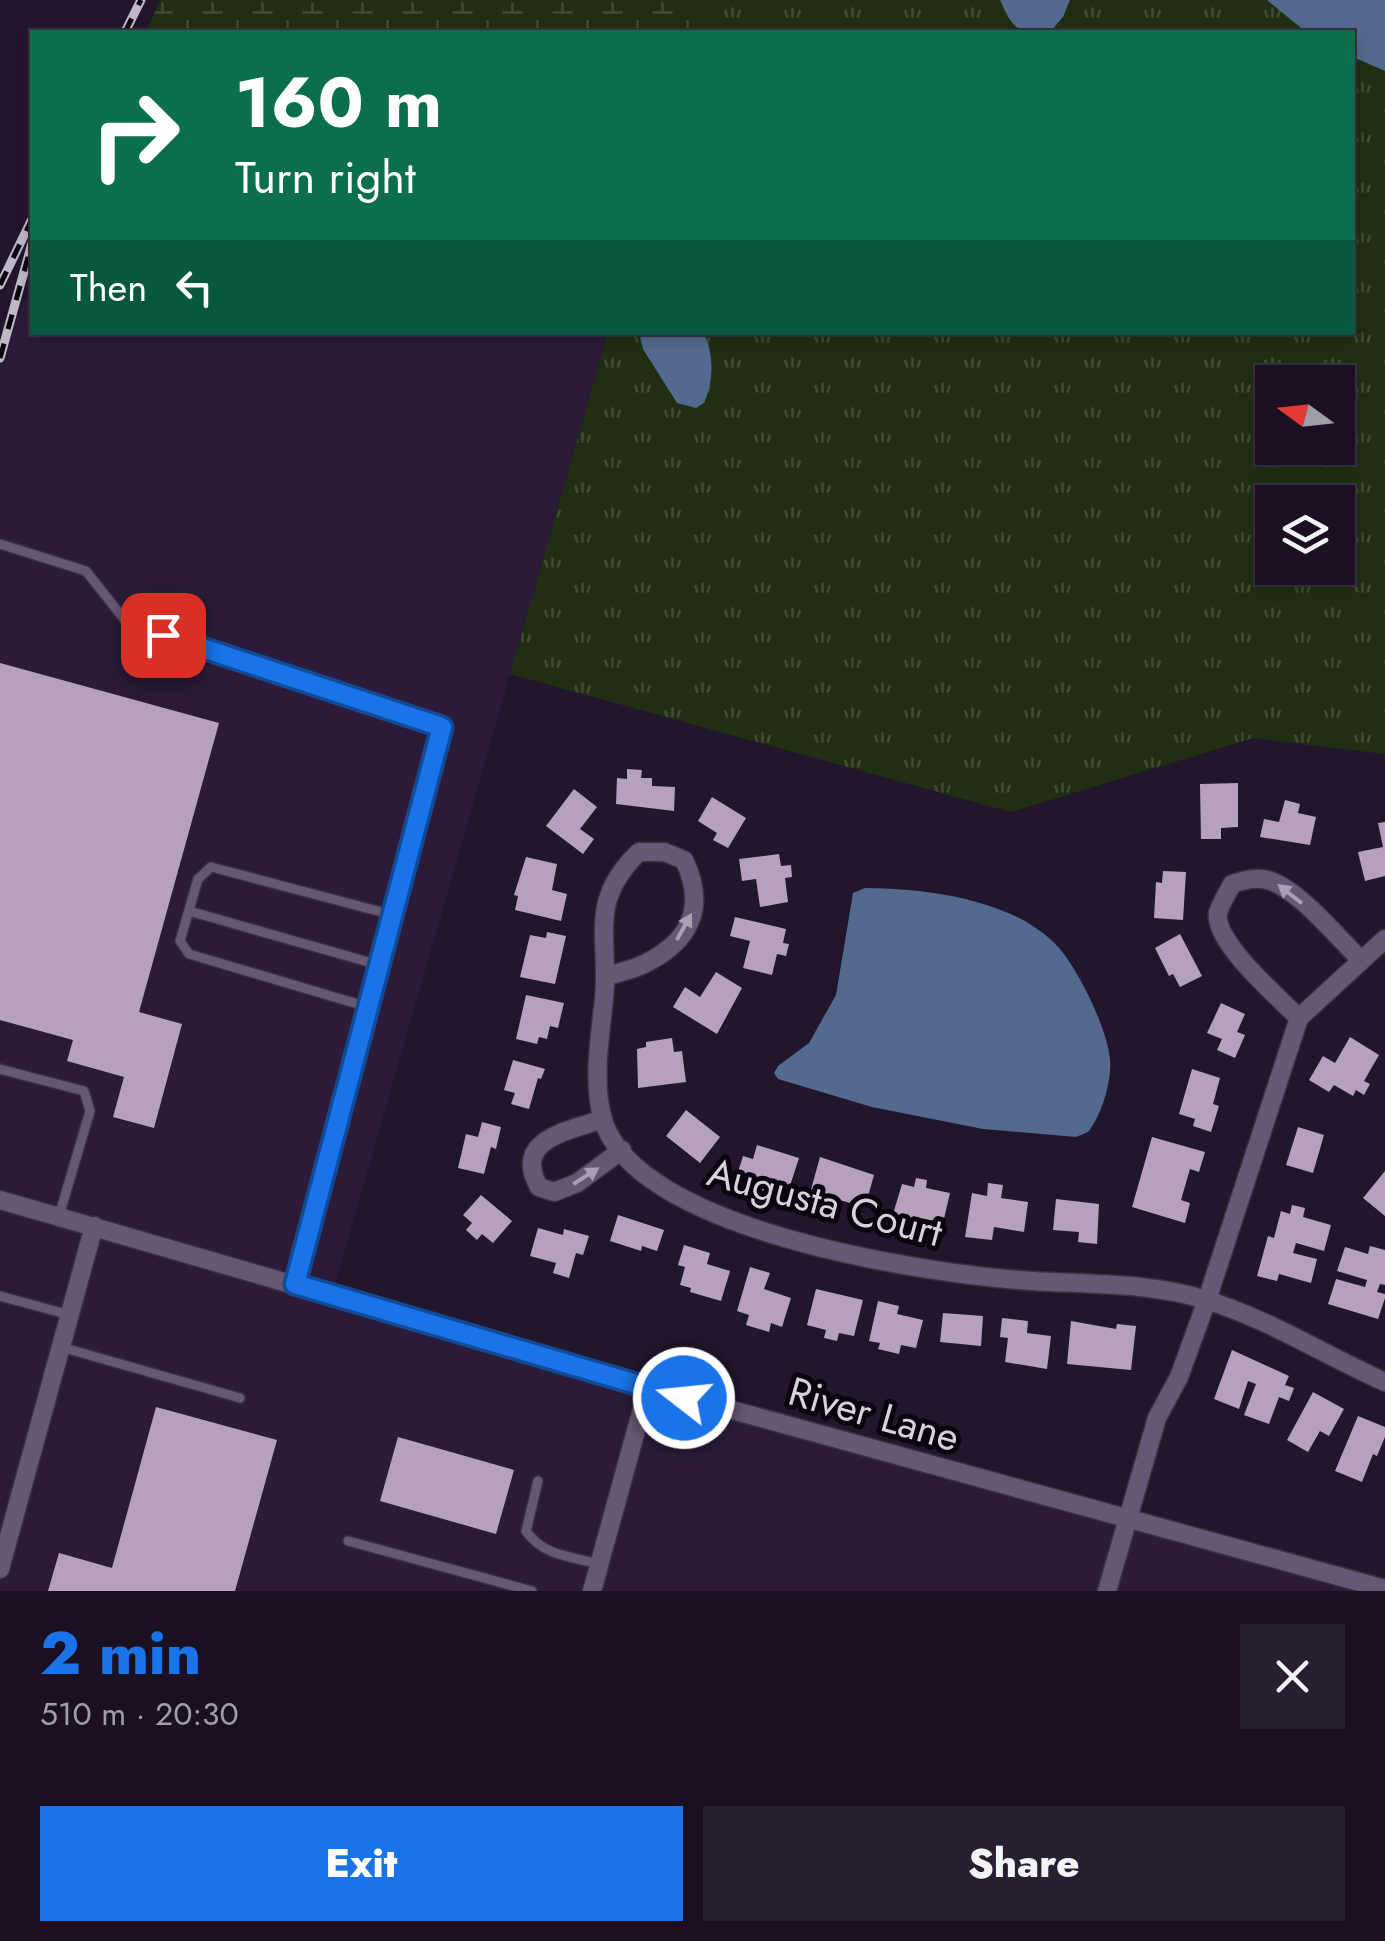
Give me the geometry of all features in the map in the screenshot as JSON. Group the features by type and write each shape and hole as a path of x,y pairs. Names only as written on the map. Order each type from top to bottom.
{"street":[{"name":"Augusta Court","path":"606,977 640,966 671,948 686,930 696,902 694,880 684,860 664,852 639,852 618,872 603,911 606,977 598,1054 603,1120 612,1139 646,1175 682,1200 742,1225 897,1266 1021,1280 1070,1280 1207,1300 1385,1382"},
{"path":"1298,1018 1229,946 1218,914 1232,884 1251,878 1280,886 1361,960"},
{"path":"1108,1591 1157,1418 1179,1376 1207,1300 1298,1018 1385,939"},
{"path":"603,1120 545,1140 532,1155 531,1174 539,1187 554,1192 578,1183 622,1150"},
{"name":"River Lane","path":"0,1200 648,1387 1385,1590"},
{"path":"0,1569 94,1226"},
{"path":"592,1591 648,1387"}],"lane":[{"path":"0,544 86,571 128,624 442,727 295,1284"},
{"path":"368,1007 189,954 180,941 198,879 211,867 393,915"},
{"path":"189,911 379,965"},
{"path":"0,1069 84,1091 90,1111 59,1216"},
{"path":"0,1296 70,1315"},
{"path":"61,1347 240,1398"},
{"path":"538,1481 526,1532 534,1543 546,1551 599,1564"},
{"path":"348,1541 532,1591"}],"shaded area":[{"path":"30,290 30,335 607,335 332,1295 1385,1591 0,1591 0,351"}],"green space":[{"path":"160,0 703,0 695,30 147,30"},
{"path":"703,0 1385,0 1385,754 1253,738 1011,812 510,674 607,335 1355,335 1355,30 695,30"}],"water":[{"path":"1000,0 1070,0 1052,30 1018,28"},
{"path":"1267,0 1385,0 1385,71 1355,58 1355,30 1304,30"},
{"path":"640,335 705,335 712,368 704,403 696,408 677,403 643,349"},
{"path":"865,888 923,891 978,902 1027,922 1059,948 1091,1000 1108,1046 1105,1097 1088,1132 1076,1137 983,1129 872,1107 778,1079 774,1073 778,1066 809,1043 836,995 853,893"}],"building":[{"path":"0,663 219,723 139,1012 182,1024 154,1128 113,1117 124,1077 67,1061 73,1040 0,1020"},
{"path":"627,769 642,770 641,778 652,778 652,786 675,787 674,811 616,804 617,778 627,779"},
{"path":"1238,783 1238,827 1221,828 1221,839 1201,839 1200,784"},
{"path":"574,789 597,807 580,829 594,839 583,854 546,826"},
{"path":"712,797 746,818 728,848 713,840 717,833 698,821"},
{"path":"1285,800 1300,804 1298,813 1316,817 1310,845 1260,837 1264,819 1279,822"},
{"path":"1385,822 1385,876 1365,881 1358,852 1383,847 1378,823"},
{"path":"779,854 781,866 791,865 792,877 785,878 788,902 760,907 756,879 742,881 739,859"},
{"path":"526,857 557,864 552,890 567,894 561,921 515,910 518,896 514,895"},
{"path":"1163,871 1186,872 1183,920 1154,918 1156,882 1162,883"},
{"path":"735,917 786,929 786,956 777,954 772,975 743,968 750,941 730,936"},
{"path":"547,932 566,936 555,984 520,977 530,935 546,938"},
{"path":"1180,934 1202,976 1180,987 1173,974 1169,976 1155,948"},
{"path":"716,972 742,988 717,1034 673,1007 685,987 700,997"},
{"path":"526,995 564,1003 558,1028 550,1026 547,1039 539,1037 537,1044 516,1039"},
{"path":"1221,1003 1245,1014 1237,1032 1245,1035 1235,1058 1217,1050 1222,1039 1207,1033"},
{"path":"1350,1037 1379,1055 1364,1081 1370,1084 1364,1095 1356,1090 1353,1096 1334,1085 1329,1092 1309,1080 1323,1056 1335,1063"},
{"path":"672,1038 674,1052 682,1051 686,1082 638,1088 637,1049 646,1047 646,1042"},
{"path":"513,1060 545,1069 538,1078 529,1109 511,1104 515,1093 504,1090"},
{"path":"1192,1069 1220,1078 1213,1104 1219,1106 1211,1132 1193,1126 1195,1119 1179,1114"},
{"path":"686,1110 720,1137 700,1163 666,1136"},
{"path":"482,1122 501,1127 484,1174 458,1168 466,1134 478,1137"},
{"path":"1298,1127 1324,1135 1313,1173 1286,1165"},
{"path":"1152,1137 1205,1152 1199,1172 1190,1169 1181,1200 1190,1203 1185,1223 1132,1207"},
{"path":"757,1145 799,1158 788,1192 778,1189 777,1194 758,1189 760,1182 737,1175 743,1156 753,1159"},
{"path":"820,1157 874,1175 865,1207 836,1199 832,1211 807,1204"},
{"path":"1385,1171 1385,1216 1363,1198"},
{"path":"916,1178 927,1180 926,1188 950,1193 943,1223 916,1217 914,1229 890,1224 902,1184 914,1187"},
{"path":"988,1183 1003,1185 1001,1198 1028,1202 1024,1232 994,1227 992,1240 965,1237 972,1193 987,1196"},
{"path":"481,1195 512,1221 493,1243 482,1234 477,1240 466,1230 472,1223 463,1215"},
{"path":"1056,1199 1099,1204 1097,1244 1078,1242 1079,1232 1053,1230"},
{"path":"1292,1205 1305,1208 1303,1217 1331,1225 1324,1251 1296,1243 1293,1253 1317,1259 1311,1283 1279,1274 1277,1281 1257,1276 1268,1236 1274,1238 1281,1211 1290,1214"},
{"path":"618,1215 664,1230 657,1251 642,1246 641,1251 610,1241"},
{"path":"538,1228 563,1235 564,1229 589,1236 583,1255 576,1253 569,1278 553,1273 556,1263 530,1256"},
{"path":"684,1245 710,1253 707,1264 730,1271 721,1301 680,1285 685,1267 678,1265"},
{"path":"1370,1246 1385,1250 1385,1285 1380,1284 1377,1292 1385,1294 1385,1298 1378,1319 1328,1304 1336,1279 1365,1287 1367,1280 1337,1271 1345,1247 1368,1254"},
{"path":"750,1267 770,1273 764,1289 791,1298 782,1327 771,1323 769,1332 746,1325 749,1315 737,1311"},
{"path":"816,1289 863,1300 854,1336 839,1333 837,1341 824,1338 826,1330 807,1325"},
{"path":"878,1301 899,1306 897,1314 923,1320 916,1348 901,1345 899,1354 878,1349 880,1343 869,1341"},
{"path":"943,1313 983,1316 981,1346 940,1342"},
{"path":"1002,1318 1028,1321 1027,1333 1051,1336 1047,1369 1005,1362 1008,1338 1000,1337"},
{"path":"1071,1321 1116,1329 1117,1324 1136,1326 1131,1370 1067,1364"},
{"path":"1232,1350 1289,1376 1285,1385 1294,1388 1289,1401 1279,1397 1269,1424 1244,1415 1256,1384 1248,1381 1239,1409 1214,1399"},
{"path":"1313,1392 1344,1409 1329,1436 1320,1431 1308,1452 1287,1440"},
{"path":"156,1407 277,1440 235,1591 48,1591 59,1553 112,1568"},
{"path":"1358,1416 1385,1427 1385,1437 1362,1482 1335,1471"},
{"path":"398,1437 514,1470 496,1534 380,1501"}],"railway":[{"path":"126,30 141,0"},
{"path":"0,285 30,223"},
{"path":"0,358 30,250"}],"route":[{"path":"163,635 442,727 295,1284 684,1398"}]}
